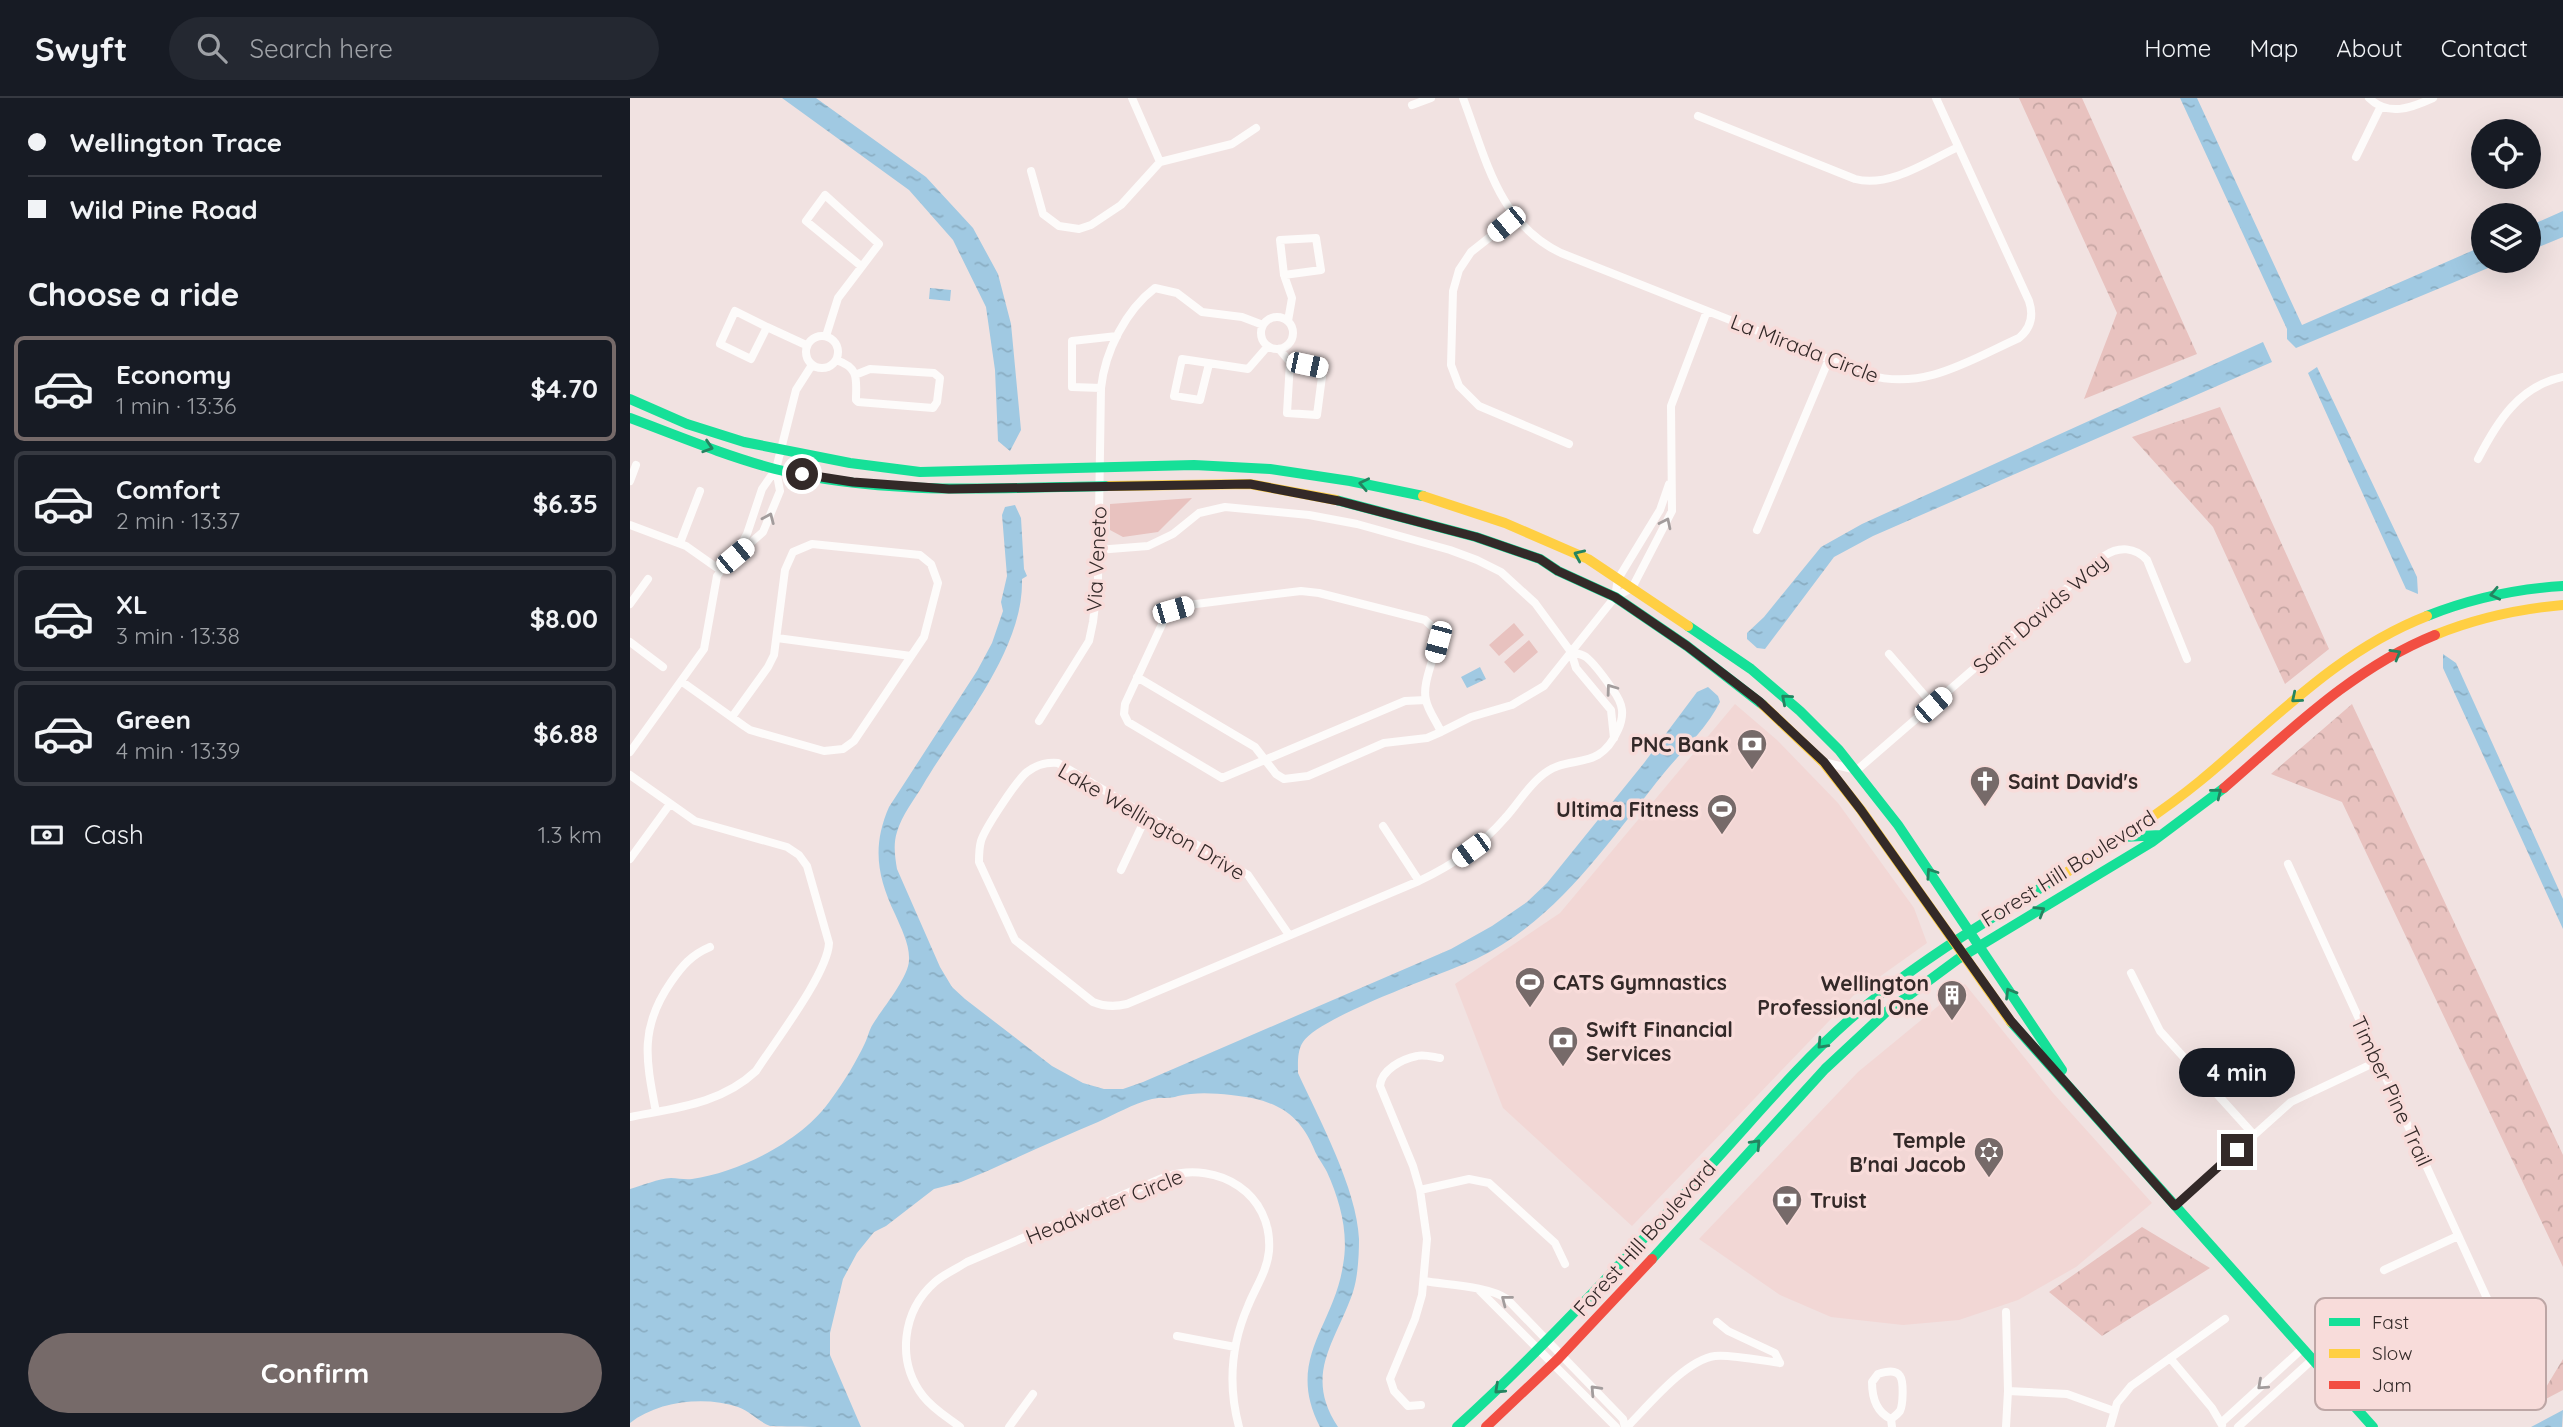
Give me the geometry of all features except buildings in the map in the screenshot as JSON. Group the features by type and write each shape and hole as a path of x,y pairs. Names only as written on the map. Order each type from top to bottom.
{"street":[{"path":"1132,98 1160,162"},
{"path":"1412,105 1431,98"},
{"name":"La Mirada Circle","path":"1463,98 1498,191 1514,218 1548,247 1883,379 1912,381 1940,373 2019,338 2028,328 2032,315 2029,302 1936,98"},
{"path":"2369,98 2380,108 2410,108 2433,98"},
{"path":"2356,157 2380,108"},
{"path":"1698,116 1855,179 1869,181 1895,176 1958,147"},
{"path":"1031,172 1043,214 1059,226 1079,229 1091,225 1121,205 1160,162 1232,144 1256,128"},
{"path":"826,336 838,298 879,244 825,195 806,221 861,266"},
{"path":"1514,218 1471,253 1458,271 1453,292 1451,365 1459,386 1479,406 1569,444"},
{"path":"1279,349 1292,340 1293,330 1288,321 1292,298 1284,275 1280,240 1316,237 1321,270 1284,275"},
{"name":"Via Veneto","path":"1039,721 1089,640 1096,604 1101,388 1105,364 1117,336 1143,298 1155,288 1177,293 1202,312 1242,317 1263,325"},
{"path":"767,327 751,359 720,344 736,311 806,345"},
{"path":"1137,677 1255,747 1276,774 1284,779 1308,776 1384,743 1427,738 1471,717 1512,705 1532,695 1549,681 1615,597 1632,588 1672,510 1671,406 1707,311"},
{"path":"1288,321 1275,317 1263,325 1261,334 1268,346 1279,349 1290,362 1323,369 1317,415 1287,413 1290,362"},
{"path":"817,336 826,336 837,346 836,360 822,369 812,365 806,356 806,345 817,336"},
{"path":"1101,388 1072,387 1072,341 1117,336"},
{"path":"1209,364 1200,400 1174,396 1182,359 1248,369 1268,346"},
{"path":"1757,530 1829,359"},
{"path":"836,360 848,364 855,374 858,382 858,402 933,408 937,402 940,378 934,373 870,369 855,374"},
{"path":"735,556 747,534 762,489 776,470 796,390 812,365"},
{"path":"2477,459 2498,423 2518,400 2536,387 2563,377"},
{"path":"630,399 687,424 744,442 850,463 920,472 1194,465 1258,468 1350,481 1426,498 1505,523 1588,559 1751,669 1800,711 1857,770 1970,929 2020,1009 2089,1110"},
{"path":"630,418 776,470 853,482 949,489 1250,484 1339,501 1476,537 1540,559 1558,571 1615,597 1687,646 1759,701 1824,762 2011,1021 2315,1361"},
{"path":"630,481 636,465"},
{"path":"630,752 706,642 713,589 720,570 763,532 780,491 776,470"},
{"path":"1615,597 1618,579 1660,510 1671,478"},
{"path":"680,543 700,491"},
{"path":"1097,550 1149,546 1173,534 1199,513 1219,507 1266,510 1357,524 1483,562 1501,572 1535,603 1571,652 1576,668 1611,710 1614,740"},
{"path":"630,525 680,543 720,570"},
{"path":"681,681 750,730 824,751 837,751 854,741 924,637 938,583 931,564 920,555 812,544 799,548 786,564 772,661 732,717"},
{"name":"Saint Davids Way","path":"1857,770 2104,556 2116,550 2136,551 2147,560 2187,659"},
{"path":"630,604 648,579"},
{"name":"Forest Hill Boulevard","path":"1457,1427 1540,1351 1831,1035 1901,976 1952,940 2122,838 2194,785 2322,676 2381,639 2427,616 2471,599 2523,588 2563,586"},
{"path":"1426,700 1405,701 1266,762 1222,778 1128,722 1124,713 1125,704 1165,618 1173,610 1188,605 1301,591 1319,593 1425,620 1438,632 1438,642 1425,689 1426,700 1441,732"},
{"name":"Forest Hill Boulevard","path":"1486,1427 1554,1364 1602,1314 1844,1049 1914,990 1963,956 2126,860 2163,835 2225,787 2336,692 2395,655 2441,631 2480,618 2519,609 2563,606"},
{"path":"777,638 911,656"},
{"path":"630,642 663,667"},
{"path":"1571,652 1585,656 1613,690 1623,707 1623,720 1614,740"},
{"path":"1889,654 1933,705"},
{"name":"Lake Wellington Drive","path":"1289,936 1248,876 1058,763 1039,765 1022,777 982,838 979,862 1015,940 1087,999 1113,1007 1127,1003 1289,936 1419,881 1457,860 1485,839 1542,775 1559,766 1600,755 1614,740"},
{"path":"1824,762 1857,770"},
{"path":"630,775 695,821 787,847 799,855 809,872 827,929 829,952 812,985 750,1077 715,1099 630,1117"},
{"path":"630,859 670,804"},
{"path":"1121,870 1147,815"},
{"path":"1383,826 1419,881"},
{"path":"2122,838 2163,835"},
{"name":"Timber Pine Trail","path":"2288,864 2487,1298"},
{"path":"656,1112 647,1063 646,1045 650,1023 662,995 683,964 696,953 710,947"},
{"path":"2131,973 2160,1031 2254,1135"},
{"path":"1421,1405 1415,1408 1408,1406 1394,1391 1390,1379 1415,1319 1424,1281 1427,1239 1420,1190 1413,1166 1381,1093 1380,1080 1388,1069 1418,1055 1440,1058"},
{"path":"2175,1206 2285,1107 2304,1094 2378,1061"},
{"name":"Headwater Circle","path":"960,1427 924,1398 907,1363 907,1330 916,1304 924,1293 938,1279 967,1262 1167,1176 1192,1171 1205,1172 1229,1180 1248,1194 1265,1221 1269,1246 1267,1265 1248,1305 1235,1346 1233,1393 1239,1427"},
{"path":"1420,1190 1469,1179 1489,1183 1555,1243 1565,1264"},
{"path":"2384,1270 2458,1236"},
{"path":"1424,1281 1479,1290 1490,1289 1507,1299 1623,1419 1626,1427 1675,1378 1715,1356 1780,1363 1775,1353 1740,1337 1717,1322"},
{"path":"1479,1290 1616,1427"},
{"path":"2006,1312 2006,1427"},
{"path":"2110,1427 2113,1411 2131,1386 2225,1319"},
{"path":"1177,1336 1235,1346"},
{"path":"2170,1358 2212,1408 2222,1425 2303,1348"},
{"path":"2238,1427 2313,1359"},
{"path":"1892,1372 1901,1377 1902,1406 1891,1423 1876,1405 1872,1382 1878,1374 1892,1372"},
{"path":"2008,1391 2067,1394 2113,1411"},
{"path":"1009,1427 1033,1394"},
{"path":"2358,1410 2373,1427"}],"shaded area":[{"path":"1735,704 1777,740 1838,803 1914,908 1927,943 1854,995 1632,1226 1503,1108 1455,984 1560,913"},
{"path":"1965,984 2053,1093 2152,1203 2076,1267 2018,1300 1959,1320 1903,1325 1831,1317 1780,1295 1699,1239 1858,1072"}],"green space":[{"path":"2019,98 2082,98 2197,354 2084,399 2117,313"},
{"path":"2220,407 2329,649 2285,684 2213,527 2132,437"},
{"path":"1192,498 1158,532 1123,537 1110,530 1110,504"},
{"path":"1514,623 1524,635 1499,656 1489,645"},
{"path":"1529,640 1538,652 1514,673 1504,662"},
{"path":"2352,704 2563,1155 2563,1267 2342,802 2271,774"},
{"path":"2142,1227 2210,1268 2102,1336 2049,1292"},
{"path":"2563,1359 2563,1390 2546,1399 2546,1387"}],"water":[{"path":"782,98 816,98 926,177 973,228 998,274 1011,324 1021,430 1010,451 998,441 995,370 986,307 953,240 909,190"},
{"path":"2180,98 2197,98 2302,325 2471,251 2471,273 2476,273 2296,348 2287,339 2287,329"},
{"path":"2563,211 2563,237 2541,246 2541,221"},
{"path":"930,288 951,290 950,301 929,299"},
{"path":"2263,342 2272,362 1873,536 1834,557 1765,649 1757,648 1747,639 1747,633 1764,617 1821,547 1862,524"},
{"path":"2317,367 2417,577 2418,594 2406,589 2308,373"},
{"path":"1015,505 1021,518 1024,569 1027,576 1022,579 1020,606 1012,633 986,686 908,808 895,841 896,864 940,967 952,987 1052,1066 1083,1083 1104,1089 1123,1089 1143,1082 1451,949 1492,926 1527,902 1547,883 1644,763 1697,692 1708,687 1718,696 1720,702 1701,730 1602,852 1557,901 1532,923 1505,943 1476,959 1332,1020 1303,1042 1298,1057 1298,1073 1352,1198 1359,1239 1355,1286 1326,1358 1323,1374 1323,1391 1338,1427 1320,1427 1311,1403 1308,1382 1315,1344 1338,1287 1345,1253 1342,1217 1332,1183 1300,1125 1282,1109 1245,1097 1204,1093 1155,1098 1131,1106 961,1182 934,1189 886,1226 874,1232 857,1253 843,1279 830,1333 830,1355 861,1427 770,1426 738,1407 697,1401 668,1405 630,1423 630,1189 671,1178 692,1179 731,1169 770,1152 788,1140 820,1113 836,1092 858,1057 872,1026 900,984 908,967 909,954 905,937 884,887 879,861 880,835 889,807 977,671 992,643 1003,611 1001,602 1007,576 1002,515 1005,507"},
{"path":"2443,654 2456,663 2563,899 2563,929 2443,668"},
{"path":"1480,667 1486,679 1467,688 1461,677"},
{"path":"2563,1410 2562,1427 2531,1427"}],"traffic: fast":[{"path":"630,399 687,424 744,442 850,463 920,472 1194,465 1270,469 1423,496"},
{"path":"630,418 738,458 816,478 899,487 983,489 1109,486"},
{"path":"1336,500 1476,537 1540,559 1558,571 1615,597 1687,646 1763,705"},
{"path":"2427,616 2494,595 2563,586"},
{"path":"1688,626 1751,669 1800,711 1839,750 1898,825 2062,1070"},
{"path":"1652,1259 1825,1069 1885,1013 1958,959 2152,842 2224,788"},
{"path":"2124,837 2160,835"},
{"path":"1457,1427 1587,1299 1795,1072 1849,1020 1924,962 2059,877"},
{"path":"2011,1022 2315,1362"},
{"path":"2358,1410 2373,1427"}],"traffic: slow":[{"path":"1109,486 1250,484 1336,500"},
{"path":"1423,496 1505,523 1588,559 1688,626"},
{"path":"2435,635 2498,615 2563,605"},
{"path":"2059,877 2131,832 2183,794 2335,668 2394,631 2427,616"},
{"path":"1763,705 1823,762 1861,810 2011,1022"}],"traffic: jam":[{"path":"2224,788 2298,723 2350,683 2405,649 2435,635"},
{"path":"1486,1427 1558,1359 1652,1259"}],"place":[{"name":"PNC Bank","path":"1752,771"},
{"name":"Saint David's","path":"1985,808"},
{"name":"Ultima Fitness","path":"1722,836"},
{"name":"CATS Gymnastics","path":"1530,1009"},
{"name":"Wellington Professional One","path":"1952,1022"},
{"name":"Swift Financial Services","path":"1563,1068"},
{"name":"Temple B'nai Jacob","path":"1989,1179"},
{"name":"Truist","path":"1787,1227"}],"route":[{"path":"802,474 853,482 949,489 1250,484 1339,501 1476,537 1540,559 1558,571 1615,597 1687,646 1759,701 1824,762 2011,1021 2175,1206 2237,1150"}]}
